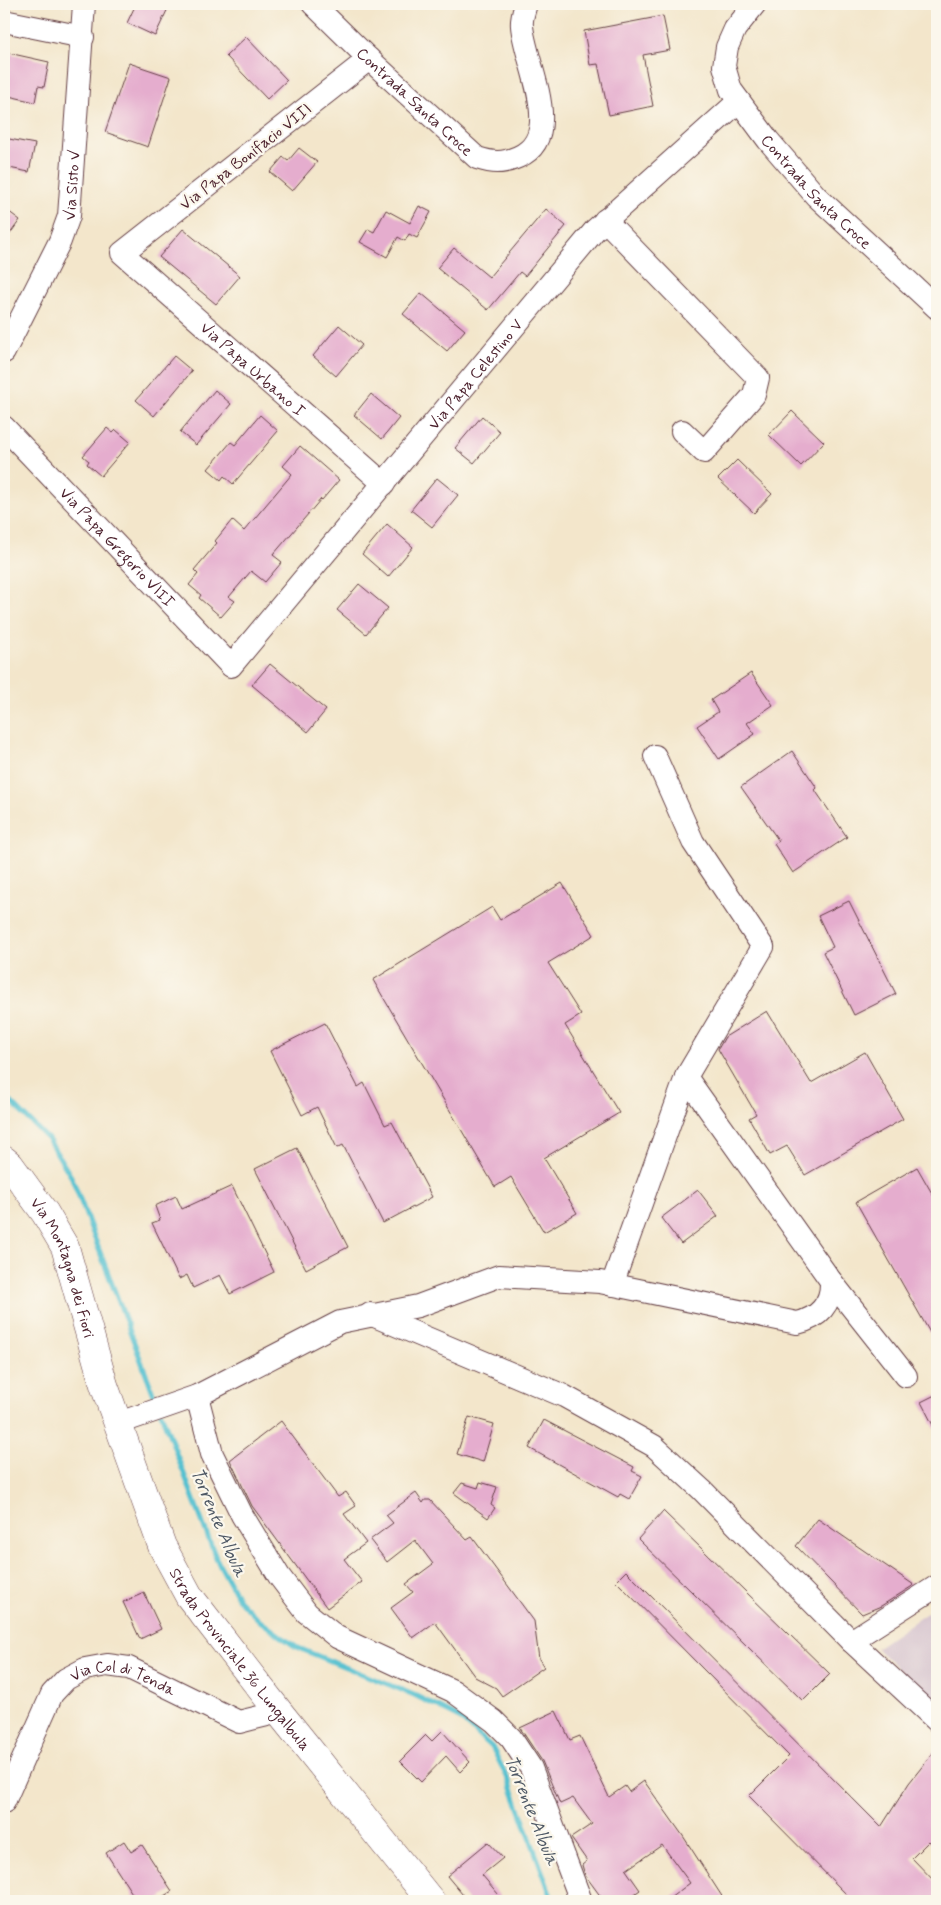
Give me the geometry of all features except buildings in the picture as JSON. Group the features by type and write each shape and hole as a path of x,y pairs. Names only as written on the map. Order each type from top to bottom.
{"main road":[{"name":"Via Montagna dei Fiori","path":"4,1160 10,1165 45,1213 65,1247 104,1385"},
{"name":"Strada Provinciale 36 Lungalbula","path":"104,1385 127,1421 162,1546 189,1596 279,1712 431,1901"}],"street":[{"name":"Via Sisto V","path":"4,352 60,241 69,216 84,4"},
{"name":"Contrada Santa Croce","path":"313,4 369,59 477,158 495,164 525,154 536,142 542,123 539,100 522,26 526,4"},
{"name":"Contrada Santa Croce","path":"755,4 735,30 727,47 724,66 730,90 768,140 816,196 937,308"},
{"path":"4,21 83,36"},
{"name":"Via Papa Bonifacio VIII","path":"122,253 369,59"},
{"name":"Via Papa Celestino V","path":"231,666 595,230 739,100"},
{"path":"606,220 758,378 754,394 704,452 682,431"},
{"name":"Via Papa Urbano I","path":"122,253 384,484"},
{"name":"Via Papa Gregorio VIII","path":"4,427 231,666"},
{"path":"612,1285 686,1077 763,947 693,842 655,756"},
{"path":"686,1077 831,1281 906,1376"},
{"path":"127,1421 190,1398 340,1322 370,1314 418,1306 499,1276 600,1282 797,1323 806,1321 821,1311 830,1297 831,1281"},
{"path":"370,1314 564,1396 654,1446 702,1490 851,1640 937,1721"},
{"path":"190,1398 212,1454 242,1515 279,1576 307,1613 337,1637 453,1691 494,1721 511,1738 531,1768 581,1901"},
{"path":"851,1640 937,1586"},
{"name":"Via Col di Tenda","path":"4,1802 52,1694 66,1679 85,1669 107,1665 129,1668 240,1722 279,1712"}],"shaded area":[{"path":"937,1606 937,1705 876,1648"}],"waterway":[{"name":"Torrente Albula","path":"4,1095 48,1139 72,1178 157,1403"},
{"name":"Torrente Albula","path":"161,1413 216,1558 239,1600 260,1621 296,1647 414,1695 458,1717 492,1747 510,1783 553,1901"}]}
